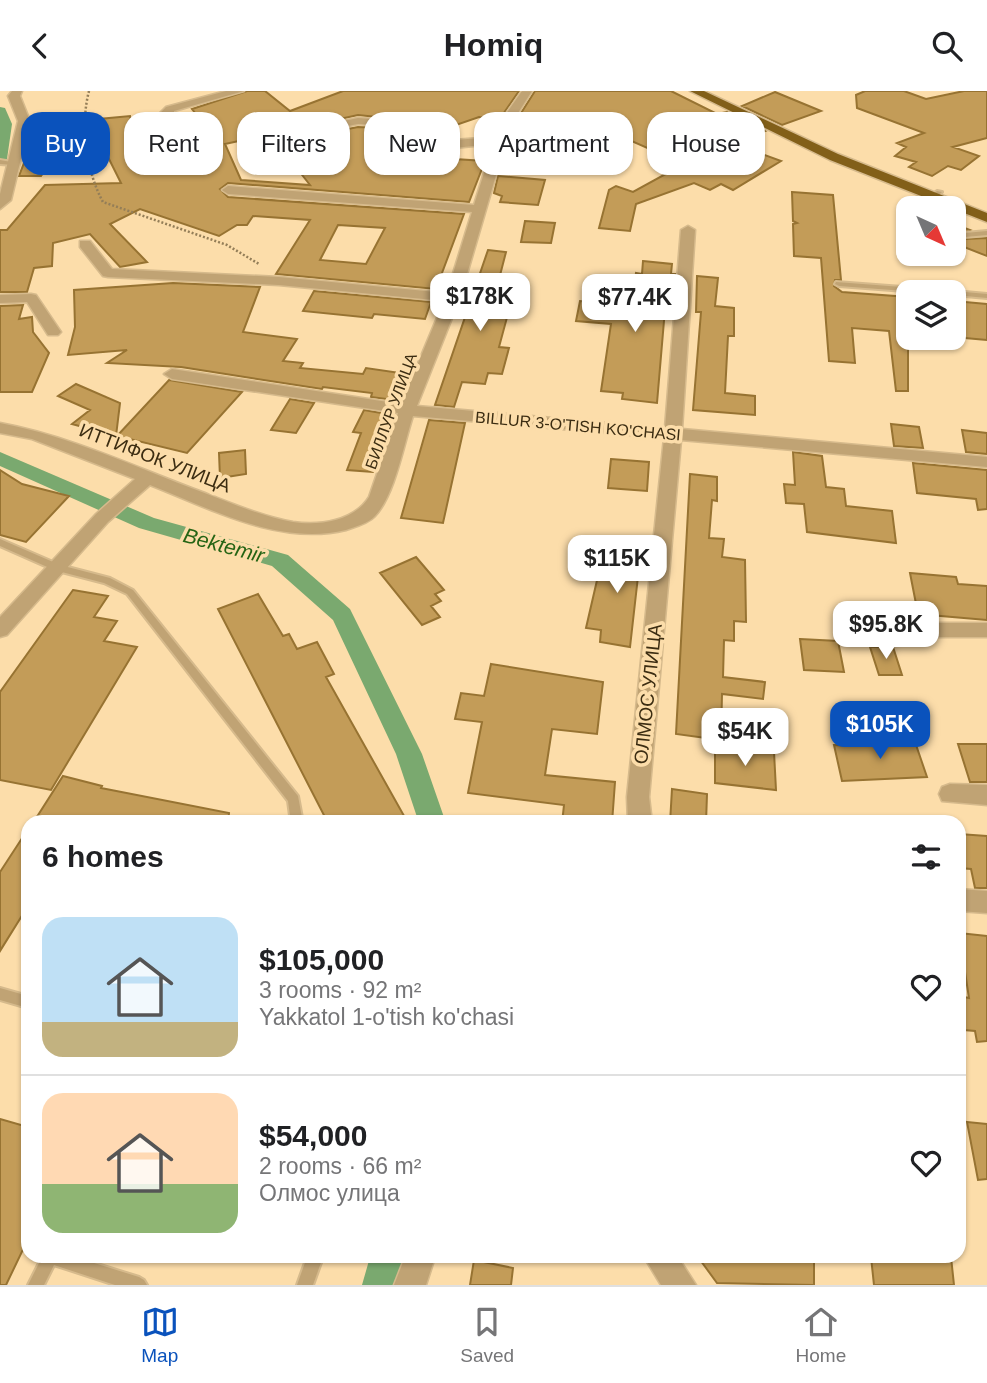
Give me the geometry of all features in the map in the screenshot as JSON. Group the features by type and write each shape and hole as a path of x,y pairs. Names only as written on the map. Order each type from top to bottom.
{"highway":[{"path":"695,91 834,157 926,196"},
{"path":"712,91 927,196"},
{"path":"966,206 987,210"},
{"path":"966,211 987,218"}],"street":[{"path":"0,205 5,200 7,163 24,121 14,96 17,91"},
{"path":"167,112 239,91"},
{"name":"БИЛЛУР УЛИЦА","path":"510,112 527,91"},
{"path":"350,122 382,122 430,141 454,144 474,142"},
{"name":"БИЛЛУР УЛИЦА","path":"294,528 322,529 348,523 368,513 379,497 407,410 453,298 490,175"},
{"path":"228,190 480,209"},
{"name":"ОЛМОС УЛИЦА","path":"639,815 638,797 673,435 688,230"},
{"path":"85,244 108,273 279,281 453,298"},
{"path":"0,299 31,298 53,332"},
{"name":"BILLUR 3-O'TISH KO'CHASI","path":"172,374 407,410 987,462"},
{"name":"ИТТИФОК УЛИЦА","path":"0,428 36,435 248,516 294,528"},
{"path":"0,630 102,518 147,478"},
{"path":"852,630 987,630"},
{"path":"950,794 987,795"},
{"path":"966,900 987,902"},
{"path":"410,1285 418,1263"},
{"path":"664,1263 680,1285"}],"lane":[{"path":"966,235 987,233"},
{"path":"839,284 896,288"},
{"path":"966,294 987,296"},
{"path":"0,542 57,568 107,580 130,592 294,799 297,815"},
{"path":"0,994 21,1000"},
{"path":"36,1285 49,1263"},
{"path":"71,1263 139,1285"},
{"path":"305,1285 314,1263"}],"path":[{"path":"89,91 84,109 85,136 103,202 227,245 279,281"}],"building":[{"path":"247,91 265,91 290,111 343,91 519,91 505,112 474,112 474,119 460,124 460,112 364,112 364,116 350,117 350,112 237,112 237,141 225,144 241,180 310,185 302,175 350,175 350,129 358,127 364,127 364,175 460,175 460,159 474,160 474,175 480,175 469,202 228,183 220,189 228,197 464,214 436,289 276,274 310,220 253,216 247,225 237,225 219,236 140,209 110,224 147,262 120,267 90,234 53,243 52,266 34,268 27,292 0,292 0,230 7,230 45,185 121,183 110,161 110,118 124,117 124,175 223,175 223,112 194,112 192,109","holes":["338,225 385,228 366,264 320,260"]},
{"path":"535,91 671,91 713,112 647,112 647,148 633,142 633,112 522,112"},
{"path":"865,91 904,91 926,99 964,91 987,91 987,138 953,147 979,156 961,170 948,166 932,176 909,167 916,162 895,156 906,147 897,143 924,133 857,108 856,95"},
{"path":"775,92 821,111 782,125 765,117 765,112 755,112 742,106"},
{"path":"765,155 781,161 765,171"},
{"path":"664,175 758,175 733,190 721,184 710,190 694,183 636,204 630,231 599,228 609,190 616,186 633,192"},
{"path":"498,176 545,180 538,205 500,202 502,196 494,193"},
{"path":"792,192 833,195 841,280 835,280 834,286 842,292 896,296 896,350 908,350 908,391 896,391 889,331 852,328 855,363 829,361 821,258 794,256 793,224 797,223 793,221"},
{"path":"525,221 555,223 551,243 521,242"},
{"path":"987,238 987,256 966,248 966,239"},
{"path":"488,250 506,252 498,283 516,284 499,347 509,348 502,374 488,373 485,384 462,382 454,407 435,405"},
{"path":"643,261 672,264 671,274 675,274 670,310 665,309 657,403 622,399 623,393 601,391 611,324 576,321 580,301 631,305 636,273 642,274"},
{"path":"697,276 718,278 715,306 734,308 734,336 728,336 725,393 755,396 755,415 693,410 701,312 696,312"},
{"path":"173,283 260,287 243,332 297,339 283,361 303,363 300,368 363,374 366,368 407,374 394,400 371,397 372,393 322,389 181,367 107,363 127,350 68,355 75,327 74,290"},
{"path":"314,291 431,302 425,319 374,314 372,318 303,311"},
{"path":"966,302 987,304 987,340 966,338"},
{"path":"23,305 19,319 32,317 33,332 49,353 32,392 0,392 0,306"},
{"path":"169,380 242,392 187,453 117,436"},
{"path":"76,384 120,403 116,436 72,424 90,410 58,396"},
{"path":"290,399 314,403 296,433 271,430"},
{"path":"364,410 387,414 384,420 390,421 378,445 383,446 373,472 347,470 361,433 353,432"},
{"path":"429,420 465,423 443,523 401,518"},
{"path":"891,424 919,427 923,448 894,446"},
{"path":"962,430 987,433 987,454 966,452"},
{"path":"245,450 246,474 220,478 219,453"},
{"path":"793,452 822,456 826,487 844,489 846,506 892,511 896,543 807,532 804,504 786,503 784,484 795,485"},
{"path":"611,459 649,462 647,491 608,488"},
{"path":"913,463 987,470 987,509 978,510 976,499 917,493"},
{"path":"0,470 22,484 69,496 26,542 0,535"},
{"path":"690,474 717,477 717,501 712,500 709,538 724,539 722,557 745,560 746,622 734,621 734,641 724,640 723,677 765,682 763,699 722,694 721,740 676,734"},
{"path":"614,538 642,541 630,647 600,642 601,630 586,628 598,576 609,578"},
{"path":"416,557 444,590 435,594 441,601 431,606 440,617 422,625 380,573"},
{"path":"910,573 956,577 958,584 987,586 987,620 918,614"},
{"path":"73,590 108,596 94,617 117,621 104,641 137,647 51,790 0,780 0,692"},
{"path":"258,594 283,636 289,634 297,649 317,642 334,674 326,677 404,815 324,815 218,609"},
{"path":"800,639 838,641 844,672 804,670"},
{"path":"870,647 893,647 902,675 879,675"},
{"path":"491,664 603,682 597,734 552,729 545,775 615,782 613,815 563,815 564,805 468,793 482,722 455,719 461,693 484,696"},
{"path":"890,739 914,739 927,777 842,781 834,745 892,746"},
{"path":"958,744 987,744 987,782 970,782"},
{"path":"715,746 774,752 776,790 715,783"},
{"path":"63,776 102,786 101,788 229,813 229,815 38,815"},
{"path":"672,789 707,794 706,815 670,815"},
{"path":"966,834 987,836 987,888 975,888 971,869 966,869"},
{"path":"21,840 21,917 0,951 0,872"},
{"path":"966,934 987,936 987,1041 977,1042 975,1031 966,1030 966,997 969,998"},
{"path":"0,1119 21,1125 21,1254 6,1285 0,1285"},
{"path":"967,1122 987,1124 987,1179 978,1180"},
{"path":"474,1263 513,1268 511,1285 470,1285"},
{"path":"702,1263 814,1263 814,1285 717,1283"},
{"path":"872,1263 952,1263 954,1285 874,1285"}],"waterway":[{"name":"Bektemir","path":"0,111 5,124 0,159"},
{"name":"Bektemir","path":"0,458 147,523 280,560 342,615 409,754 430,815"},
{"name":"Bektemir","path":"380,1285 386,1263"}]}
